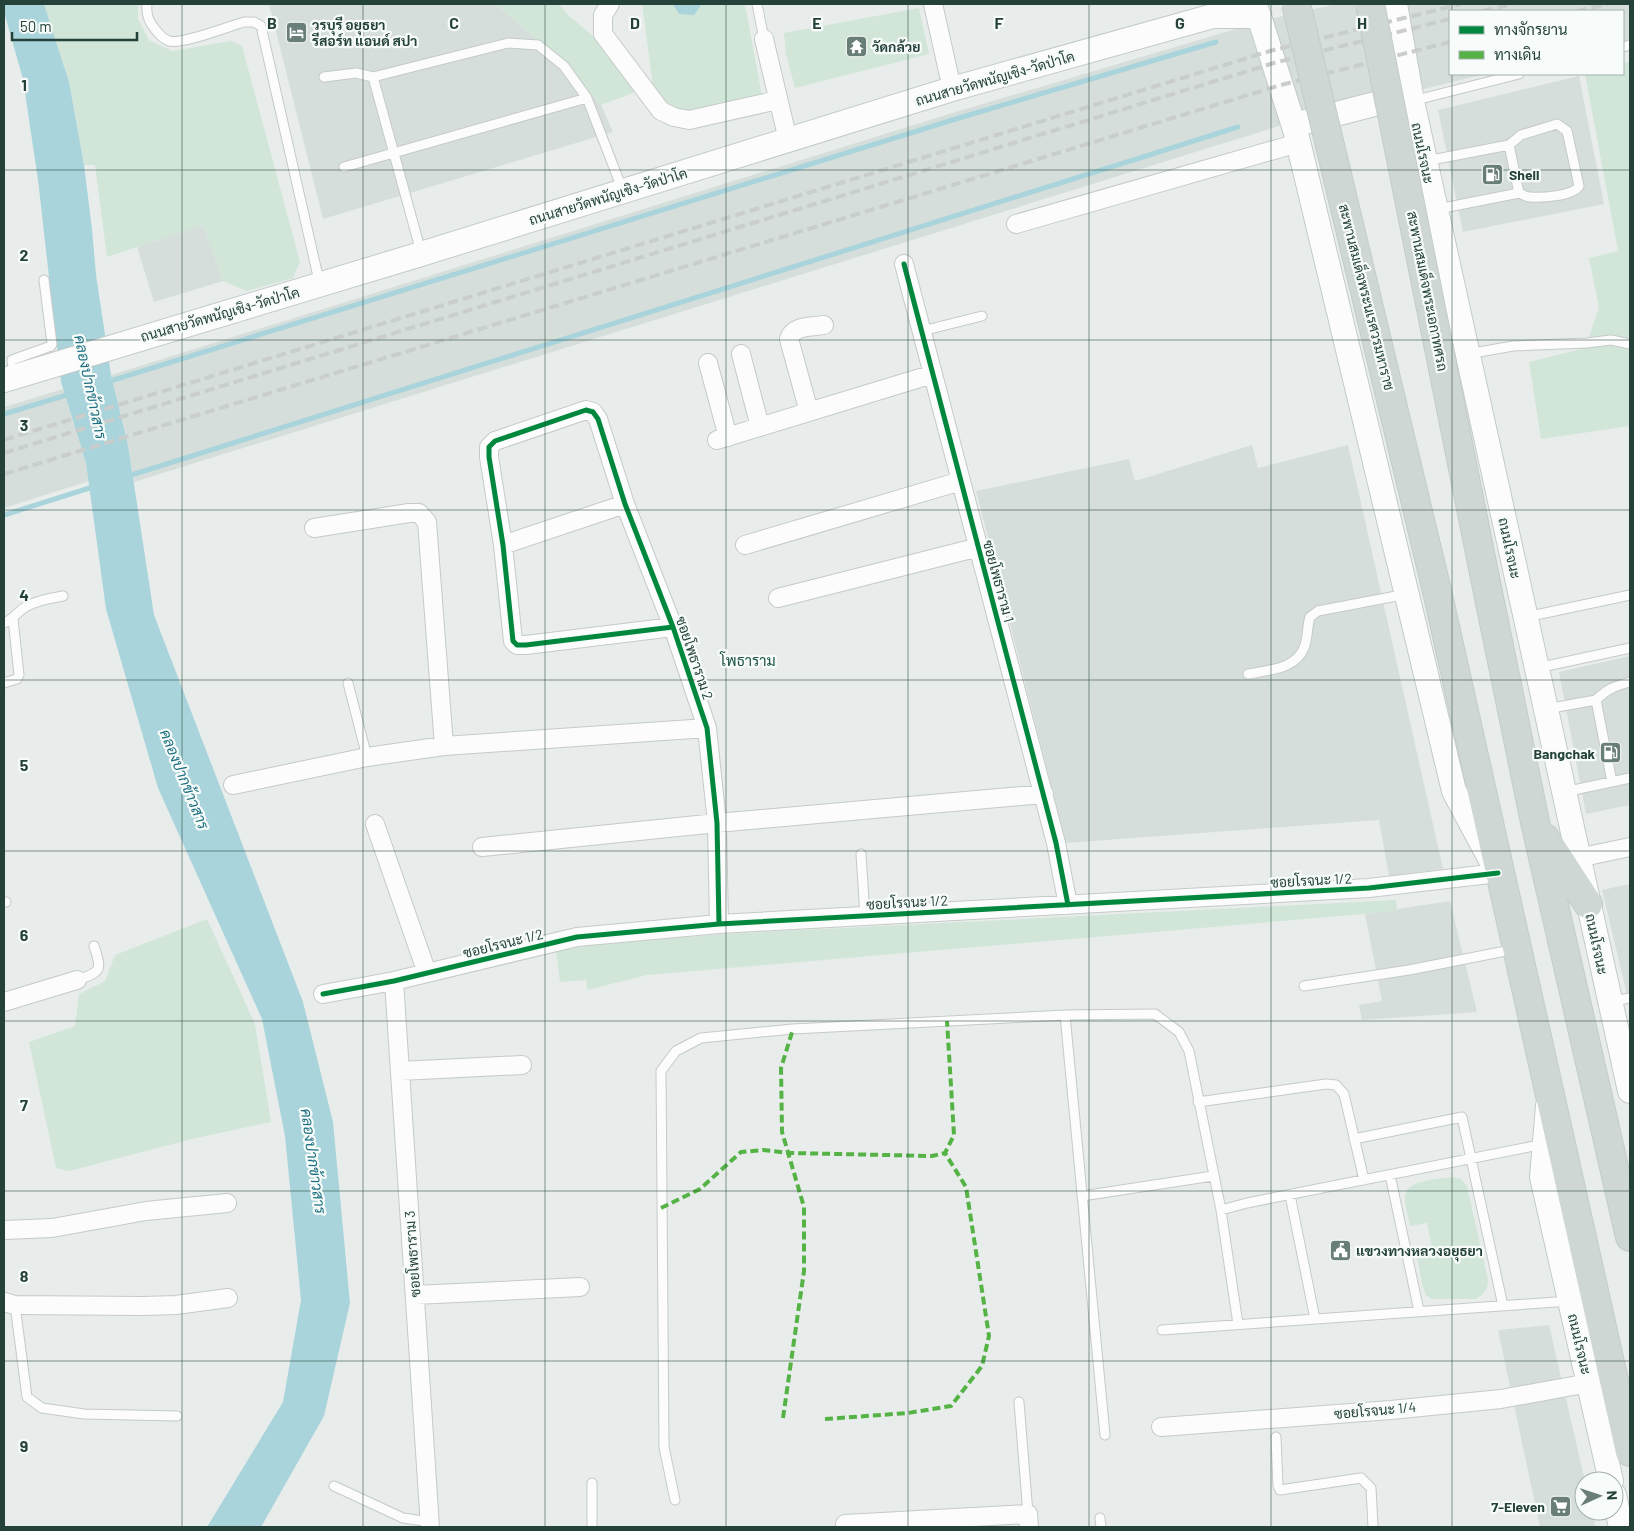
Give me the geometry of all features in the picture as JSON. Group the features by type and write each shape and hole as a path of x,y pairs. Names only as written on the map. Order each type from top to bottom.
{"main road":[{"name":"สะพานสมเด็จพระนเรศวรมหาราช","path":"1296,4 1437,591"},
{"name":"สะพานสมเด็จพระเอกาทศรถ","path":"1370,4 1535,822"},
{"name":"ถนนโรจนะ","path":"1395,4 1425,162 1588,904 1620,1000 1630,1086"},
{"name":"ถนนสายวัดพนัญเชิง-วัดป่าโค","path":"9,379 421,254 952,89 1221,10 1256,10"},
{"name":"ถนนโรจนะ","path":"1256,10 1297,138 1454,791 1500,878"},
{"path":"1297,138 1306,122 1398,98 1412,101"},
{"name":"ถนนโรจนะ","path":"1437,591 1630,1452"},
{"path":"1535,822 1588,904"},
{"path":"1535,822 1630,1237"},
{"name":"ถนนโรจนะ","path":"1549,1088 1542,1177 1609,1471"}],"street":[{"path":"610,4 603,15 603,34 661,111 674,117 689,120 778,100"},
{"path":"933,4 952,89"},
{"path":"764,39 788,140"},
{"path":"1016,224 1297,138"},
{"name":"ซอยโพธาราม 1","path":"904,264 1044,794 1068,905"},
{"path":"809,412 790,338 794,330 824,324"},
{"path":"741,354 760,427"},
{"path":"708,363 723,438 933,374"},
{"name":"ซอยโพธาราม 2","path":"503,545 489,447 494,441 531,428 586,410 593,412 598,419 626,504 673,627 707,728 717,823 719,924"},
{"path":"745,545 961,481"},
{"path":"626,504 503,545 513,641 517,645 526,645 673,627"},
{"path":"314,528 409,513 419,513 427,522 444,746"},
{"path":"778,598 979,547"},
{"path":"233,785 367,757 444,746 707,728"},
{"path":"482,847 717,823 1044,794"},
{"path":"375,824 427,973"},
{"path":"1578,858 1630,847"},
{"name":"ซอยโรจนะ 1/2","path":"323,994 394,981 577,936 719,924 1369,888 1500,878"},
{"path":"4,1002 77,980"},
{"name":"ซอยโพธาราม 3","path":"394,981 430,1524"},
{"path":"400,1070 522,1065"},
{"path":"4,1230 52,1228 146,1211 227,1203"},
{"path":"415,1295 580,1287"},
{"path":"9,1303 151,1306 176,1305 228,1298"},
{"name":"ซอยโรจนะ 1/4","path":"1161,1427 1391,1410 1501,1399 1589,1383"},
{"path":"845,1524 1028,1521"}],"lane":[{"path":"147,4 146,14 151,24 160,35 170,41 181,41 244,22 254,22 261,26 320,285"},
{"path":"757,4 764,39"},
{"path":"324,77 356,72 372,76 508,43 538,45 564,66 588,98 624,191"},
{"path":"1412,101 1515,75"},
{"path":"372,76 421,254"},
{"path":"344,167 588,98"},
{"path":"1425,162 1510,145 1521,134 1557,124 1567,131 1579,186 1577,190 1569,194 1530,197 1519,193 1436,210"},
{"path":"1510,145 1519,193"},
{"path":"9,379 12,360 52,344 44,280"},
{"path":"922,331 982,316"},
{"path":"1468,354 1513,346 1587,343 1611,340 1630,344"},
{"path":"1248,674 1286,667 1299,656 1305,646 1310,617 1318,611 1407,594"},
{"path":"4,683 17,679 19,675 8,621 28,605 63,596"},
{"path":"1525,617 1630,596"},
{"path":"1536,668 1630,648"},
{"path":"1545,709 1596,700 1606,690 1630,682"},
{"path":"348,683 367,757"},
{"path":"1596,700 1612,782"},
{"path":"1564,792 1630,778"},
{"path":"861,854 865,916"},
{"path":"77,980 92,975 99,970 100,964 94,946"},
{"path":"1304,986 1409,970 1518,949"},
{"path":"1065,1014 1105,1435"},
{"path":"674,1500 664,1447 661,1071 676,1051 701,1038 793,1029 1065,1014 1155,1014 1180,1032 1189,1051 1221,1210 1238,1324"},
{"path":"1198,1102 1326,1084 1336,1086 1344,1094 1364,1180"},
{"path":"1354,1139 1462,1117 1503,1306"},
{"path":"1221,1210 1545,1144"},
{"path":"1390,1175 1419,1312"},
{"path":"1082,1196 1213,1176"},
{"path":"1290,1195 1316,1319"},
{"path":"1162,1330 1570,1301"},
{"path":"9,1303 27,1397 33,1403 42,1408 84,1414 178,1416"},
{"path":"1019,1402 1028,1521"},
{"path":"1276,1437 1278,1486 1280,1490 1361,1478 1371,1488 1373,1527"},
{"path":"592,1483 592,1527"},
{"path":"334,1486 403,1518 430,1524"}],"shaded area":[{"path":"269,4 496,4 570,69 601,105 613,132 323,219"},
{"path":"1336,4 1630,4 1630,40 1624,42 1624,10 1449,10 1449,75 1481,75 1295,121 134,482 128,445 111,375 949,114 1266,20"},
{"path":"1579,76 1604,204 1463,232 1438,110"},
{"path":"203,225 223,281 154,302 137,247"},
{"path":"63,389 86,463 89,481 4,508 4,407"},
{"path":"1252,445 1258,468 1348,445 1443,869 1389,876 1379,820 1066,843 976,491 1129,459 1135,481"},
{"path":"1630,656 1630,805 1586,814 1559,672"},
{"path":"1630,884 1630,1007 1602,890"},
{"path":"1450,901 1477,1012 1362,1020 1359,1005 1382,1001 1365,914"},
{"path":"1549,1325 1583,1471 1574,1471 1574,1521 1594,1521 1595,1527 1540,1527 1498,1330"}],"green space":[{"path":"44,4 138,4 138,19 149,40 172,51 231,41 242,46 300,262 293,278 247,291 223,281 203,225 107,257 95,165 84,165 69,82"},
{"path":"496,4 559,4 568,15 599,41 638,91 601,105 570,69"},
{"path":"642,4 745,4 762,96 697,113 680,111 663,100 653,86"},
{"path":"919,8 929,54 795,88 786,54 784,33"},
{"path":"1630,61 1630,426 1541,439 1529,362 1585,348 1599,308 1589,258 1618,251 1585,75 1624,75 1624,64"},
{"path":"1396,900 1397,910 1365,914 647,975 587,990 586,980 560,982 556,951 585,946 724,934"},
{"path":"207,919 255,1024 271,1122 196,1138 69,1171 56,1168 29,1042 75,1026 79,994 105,981 115,955"},
{"path":"1454,1177 1461,1179 1467,1186 1488,1280 1487,1288 1482,1295 1475,1299 1432,1299 1426,1295 1423,1288 1417,1257 1433,1253 1427,1223 1410,1226 1405,1197 1407,1191 1417,1183"}],"water":[{"name":"คลองปากข้าวสาร","path":"4,4 44,4 69,82 84,165 96,275 111,375 128,445 154,615 303,1002 333,1122 350,1303 324,1416 261,1527 207,1527 283,1402 301,1300 285,1136 262,1019 158,788 106,609 86,463 61,382 38,180 23,79 4,12"},
{"path":"673,4 702,4 694,15 679,14"}],"waterway":[{"name":"คลองปากข้าวสาร","path":"107,382 959,118 1216,42"},
{"path":"128,476 1238,127"},
{"path":"4,414 70,394"},
{"path":"4,515 96,486"}],"railway":[{"path":"4,440 1270,51 1461,4"},
{"path":"1487,10 1513,4"},
{"path":"1581,10 1608,4"},
{"path":"4,453 1274,63 1449,19"},
{"path":"4,474 1281,85 1449,42"}],"marked path":[{"path":"661,1208 700,1189 741,1152 763,1150 789,1153 932,1156 945,1153 954,1135 947,1021"},
{"path":"783,1418 804,1271 804,1207 782,1132 781,1068 793,1029"},
{"path":"825,1419 908,1413 951,1406 982,1366 989,1336 966,1187 945,1153"}],"cycle path":[{"path":"904,264 1056,843 1068,905"},
{"path":"673,627 526,645 517,645 513,641 503,545 489,457 489,447 495,441 586,410 593,412 598,419 625,504 673,627 707,728 717,823 719,924"},
{"path":"323,994 394,981 577,937 719,924 1369,888 1498,873"}],"place":[{"name":"วรบุรี อยุธยา รีสอร์ท แอนด์ สปา","path":"296,32"},
{"name":"วัดกล้วย","path":"856,46"},
{"name":"Shell","path":"1493,174"},
{"name":"Bangchak","path":"1611,753"},
{"name":"แขวงทางหลวงอยุธยา","path":"1340,1250"},
{"name":"7-Eleven","path":"1561,1506"}],"district":[{"name":"โพธาราม","path":"748,660"}]}
